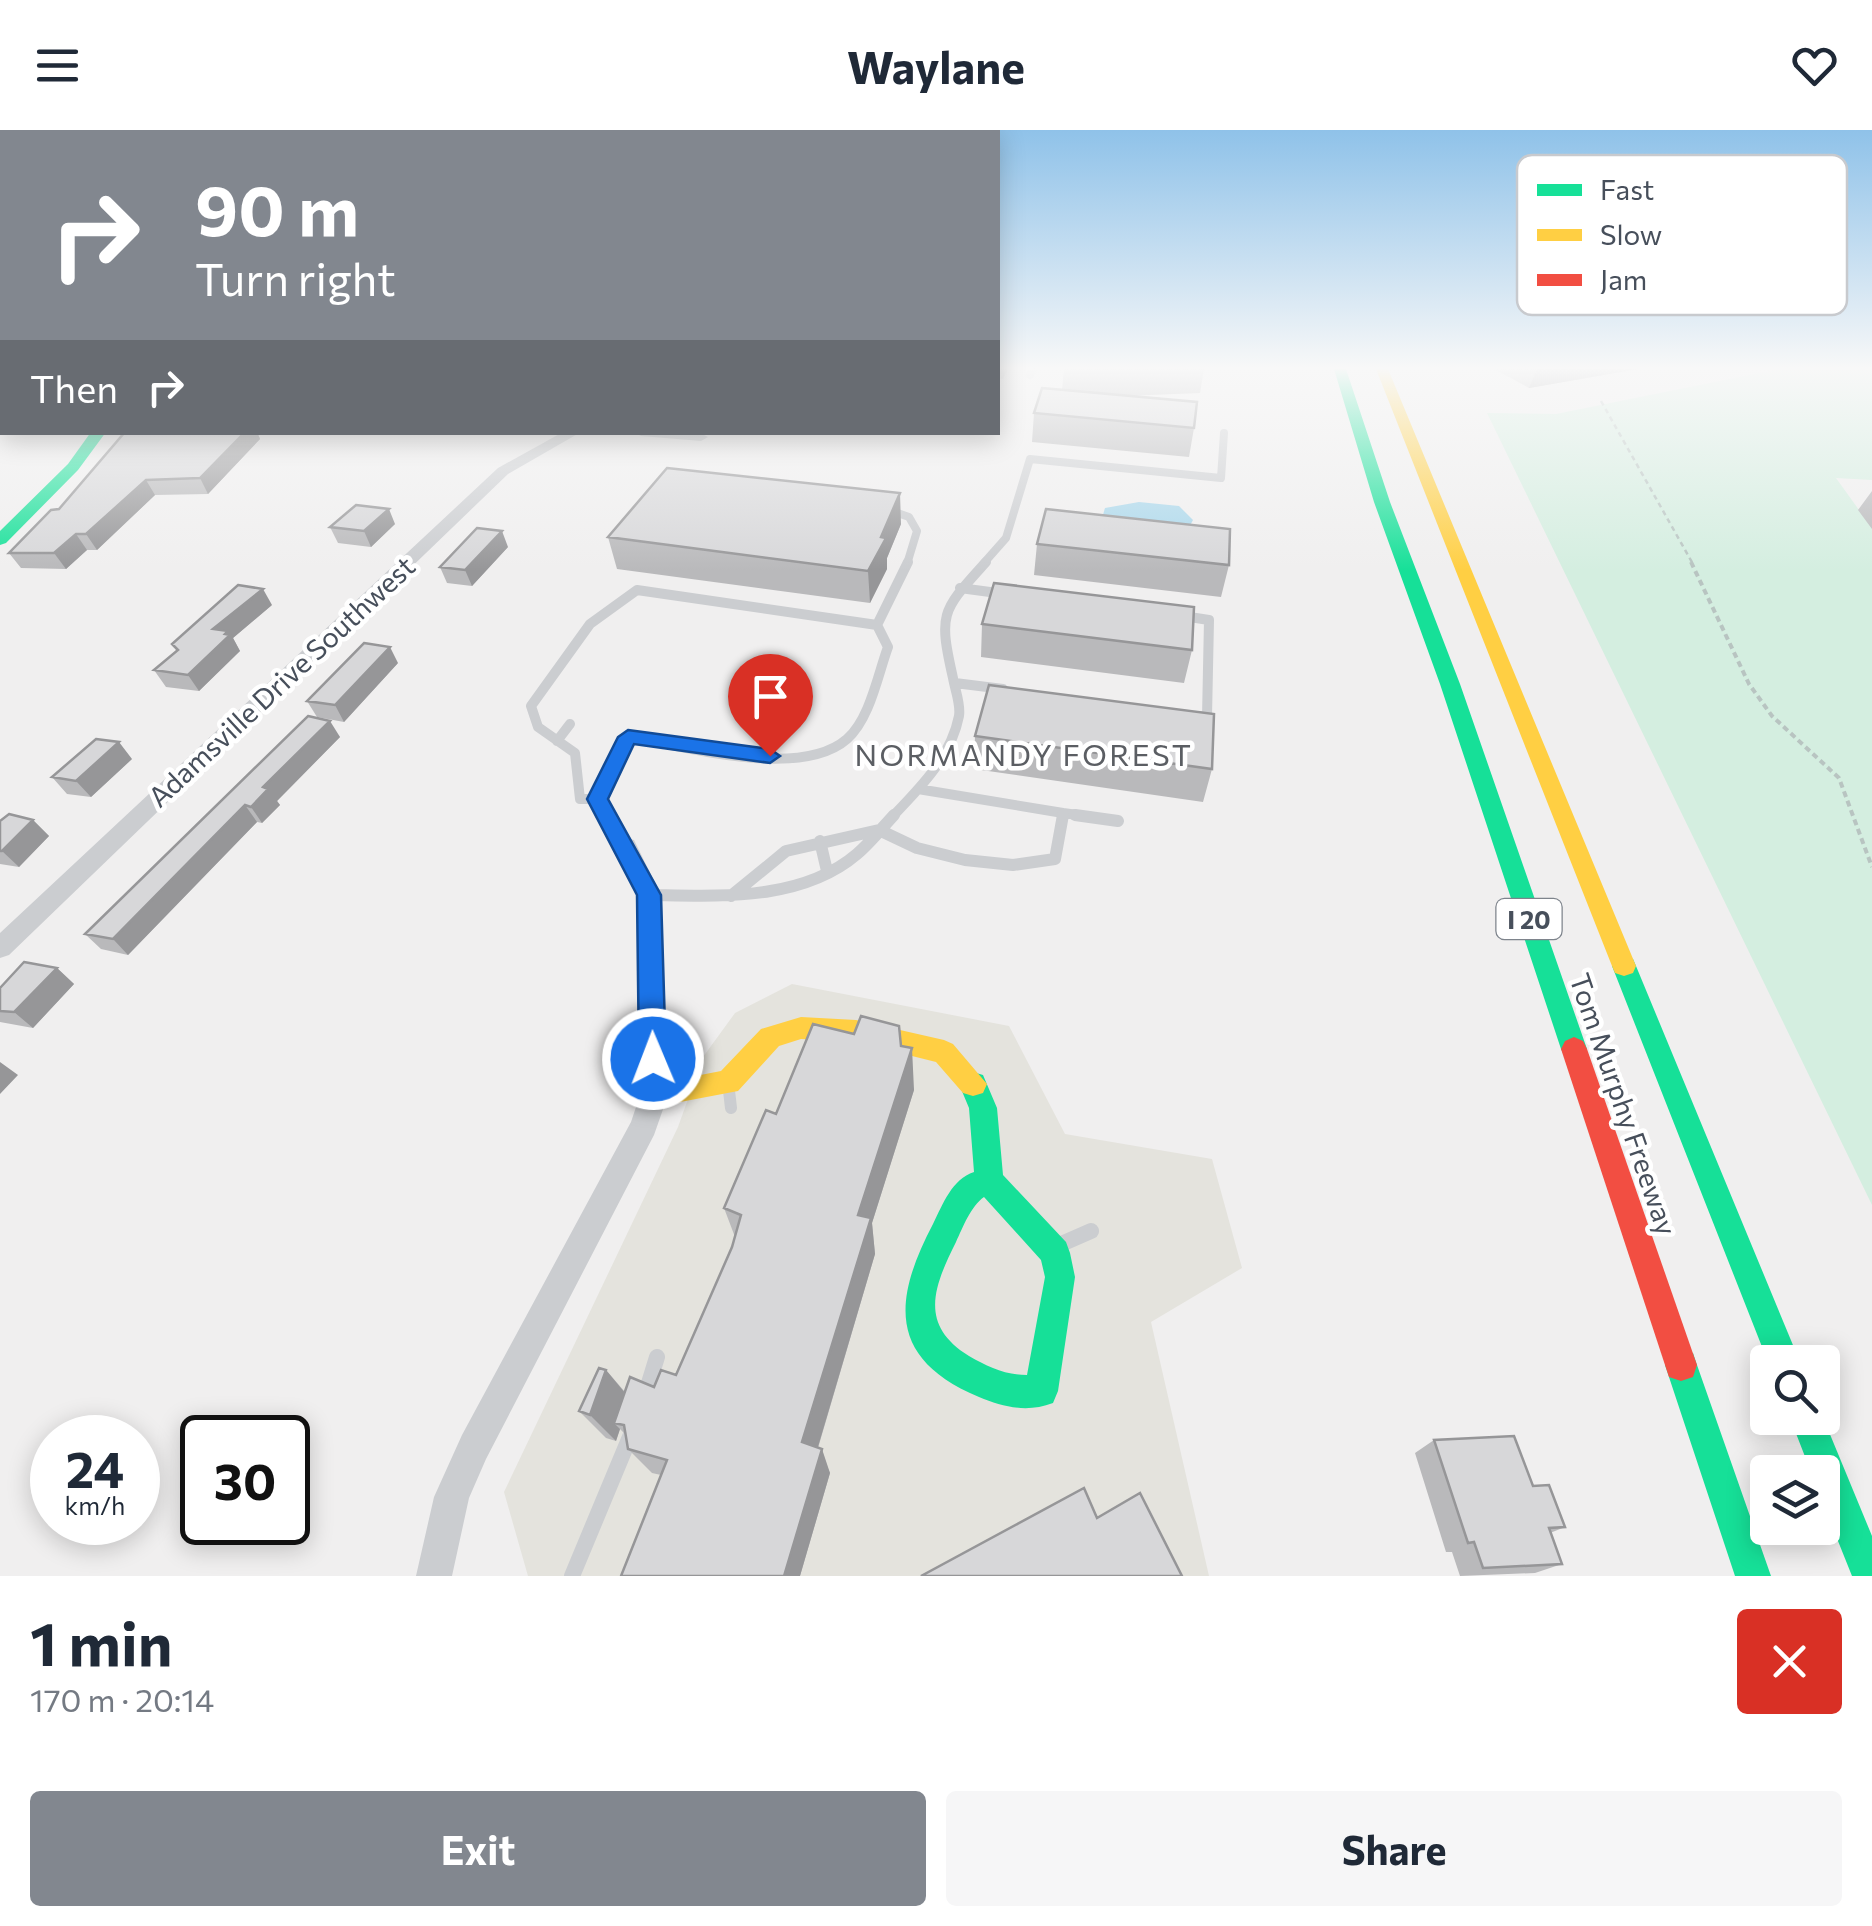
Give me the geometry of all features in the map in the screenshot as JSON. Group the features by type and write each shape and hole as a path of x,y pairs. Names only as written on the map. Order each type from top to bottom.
{"main road":[{"path":"0,540 74,467 96,436"},
{"name":"Tom Murphy Freeway","path":"1361,436 1456,702 1753,1576"},
{"name":"Tom Murphy Freeway","path":"1410,436 1777,1345"},
{"path":"654,1095 728,1082 770,1037 801,1028 856,1031 944,1052 976,1087 983,1108 988,1182 1051,1250 1060,1277 1040,1391 1016,1396 932,1350 920,1329 922,1296 935,1254 970,1187 988,1182"},
{"path":"1814,1435 1870,1576"}],"street":[{"name":"Adamsville Drive Southwest","path":"0,948 503,471 528,453 564,436"},
{"path":"695,436 701,437"},
{"path":"434,1576 452,1497 474,1446 644,1126 654,1095 649,895 626,846"}],"lane":[{"path":"649,895 731,896 773,891 827,871 856,856 918,789 950,744 960,711 943,633 946,606 1006,538 1030,460 1222,478 1224,436"},
{"path":"877,625 916,545 917,531 909,516 878,508"},
{"path":"960,588 1018,595"},
{"path":"598,799 580,799 575,753 538,727 531,706 595,617 613,599 637,590 877,625"},
{"path":"1171,615 1209,620 1207,717 1188,714"},
{"path":"598,799 628,737 796,760 824,755 850,737 888,647 877,625"},
{"path":"954,683 1013,691"},
{"path":"557,740 570,724"},
{"path":"918,789 1118,821"},
{"path":"598,799 626,846"},
{"path":"731,896 786,850 879,830 908,848 1028,868 1054,859 1063,813"},
{"path":"820,841 827,871"},
{"path":"728,1082 731,1108"},
{"path":"1051,1250 1091,1231"},
{"path":"572,1576 628,1445 657,1358"}],"path":[{"path":"1622,436 1684,548 1749,684 1772,716 1839,778 1872,866"}],"shaded area":[{"path":"792,984 1009,1026 1065,1134 1212,1159 1242,1268 1151,1322 1209,1576 528,1576 504,1492 678,1127 703,1057 735,1013"}],"green space":[{"path":"1498,436 1872,436 1872,480 1836,478 1872,528 1872,1205"}],"water":[{"path":"1139,502 1179,506 1193,520 1187,531 1102,518 1105,508"}],"building":[{"path":"121,436 241,436 200,478 146,480 86,534 76,534 54,553 9,553 51,510 59,509"},
{"path":"667,468 900,493 881,537 886,538 868,571 608,537"},
{"path":"356,505 389,509 364,531 330,527"},
{"path":"1046,509 1230,529 1229,565 1037,544"},
{"path":"477,528 502,531 465,570 440,567"},
{"path":"994,583 1194,607 1192,650 982,624"},
{"path":"238,585 263,589 213,629 228,631 225,634 230,635 188,675 154,670 178,650 172,644"},
{"path":"364,643 390,647 335,705 307,701"},
{"path":"989,685 1214,714 1212,769 975,736"},
{"path":"308,716 330,721 263,787 268,789 251,807 245,805 113,939 85,934"},
{"path":"96,739 119,742 76,781 52,777"},
{"path":"9,814 33,820 0,851 0,821"},
{"path":"24,962 57,968 14,1012 0,1011 0,988"},
{"path":"861,1016 899,1026 901,1046 912,1048 858,1215 871,1218 802,1442 822,1449 784,1576 621,1576 667,1460 628,1449 624,1425 614,1423 630,1377 654,1387 661,1370 676,1375 732,1247 741,1215 724,1208 766,1110 776,1114 813,1024 854,1034"},
{"path":"599,1368 606,1370 590,1415 579,1411"},
{"path":"1514,1436 1533,1486 1549,1485 1565,1527 1549,1528 1562,1564 1483,1568 1474,1542 1468,1543 1434,1440"},
{"path":"1084,1488 1097,1518 1140,1493 1182,1576 921,1576"}],"traffic: fast":[{"path":"0,540 73,467 96,436"},
{"path":"1361,436 1574,1049"},
{"path":"1624,966 1777,1345"},
{"path":"973,1084 983,1108 989,1181 1055,1253 1060,1277 1041,1391 1012,1391 976,1378 934,1350 925,1339 920,1322 924,1282 941,1239 970,1187 989,1181"},
{"path":"1681,1365 1753,1576"},
{"path":"1814,1435 1870,1576"}],"traffic: slow":[{"path":"1409,436 1624,966"},
{"path":"654,1095 728,1082 770,1037 801,1028 856,1031 944,1052 973,1084"}],"traffic: jam":[{"path":"1574,1049 1681,1365"}],"district":[{"name":"NORMANDY FOREST","path":"1024,753"}],"route":[{"path":"653,1059 649,895 598,799 628,737 770,756"}]}
